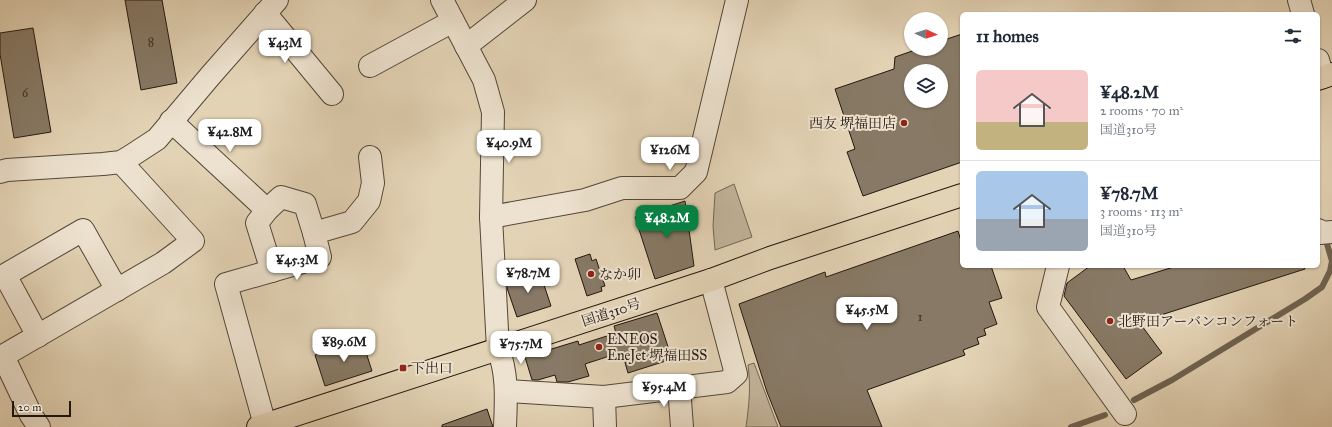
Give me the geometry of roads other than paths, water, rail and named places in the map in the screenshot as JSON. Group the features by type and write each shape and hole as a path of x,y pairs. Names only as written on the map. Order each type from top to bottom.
{"highway":[{"name":"国道310号","path":"262,426 711,280 770,258 960,196"}],"street":[{"path":"442,0 484,80 493,112 491,217 498,349 503,362 506,391 505,427"},
{"path":"466,46 524,0"},
{"path":"491,217 585,200 622,188 680,188 696,172 737,0"},
{"path":"1299,0 1302,12"},
{"path":"0,172 7,170 121,162 157,139 271,6 332,94"},
{"path":"370,66 453,21"},
{"path":"171,121 267,210"},
{"path":"314,233 352,222 369,201 373,184 370,157"},
{"path":"40,427 31,415 3,356 163,263 193,241 121,162"},
{"path":"262,426 226,284 272,271 320,257 305,204 281,197 267,210 257,223 272,271"},
{"path":"38,336 5,275 83,230 117,290"},
{"path":"1320,233 1332,232"},
{"path":"1058,268 1048,307 1125,414"},
{"path":"506,391 604,397 727,382 736,374 711,280"},
{"path":"680,387 682,427"},
{"path":"604,397 605,427"}],"waterway":[{"path":"1134,400 1172,380 1305,299 1322,287 1330,271 1332,261 1327,244"},
{"path":"1071,427 1105,415"}],"place":[{"name":"西友 堺福田店","path":"904,123"},
{"name":"なか卯","path":"591,274"},
{"name":"北野田アーバンコンフォート","path":"1110,321"},
{"name":"ENEOS EneJet 堺福田SS","path":"599,347"},
{"name":"下出口","path":"403,368"}]}
